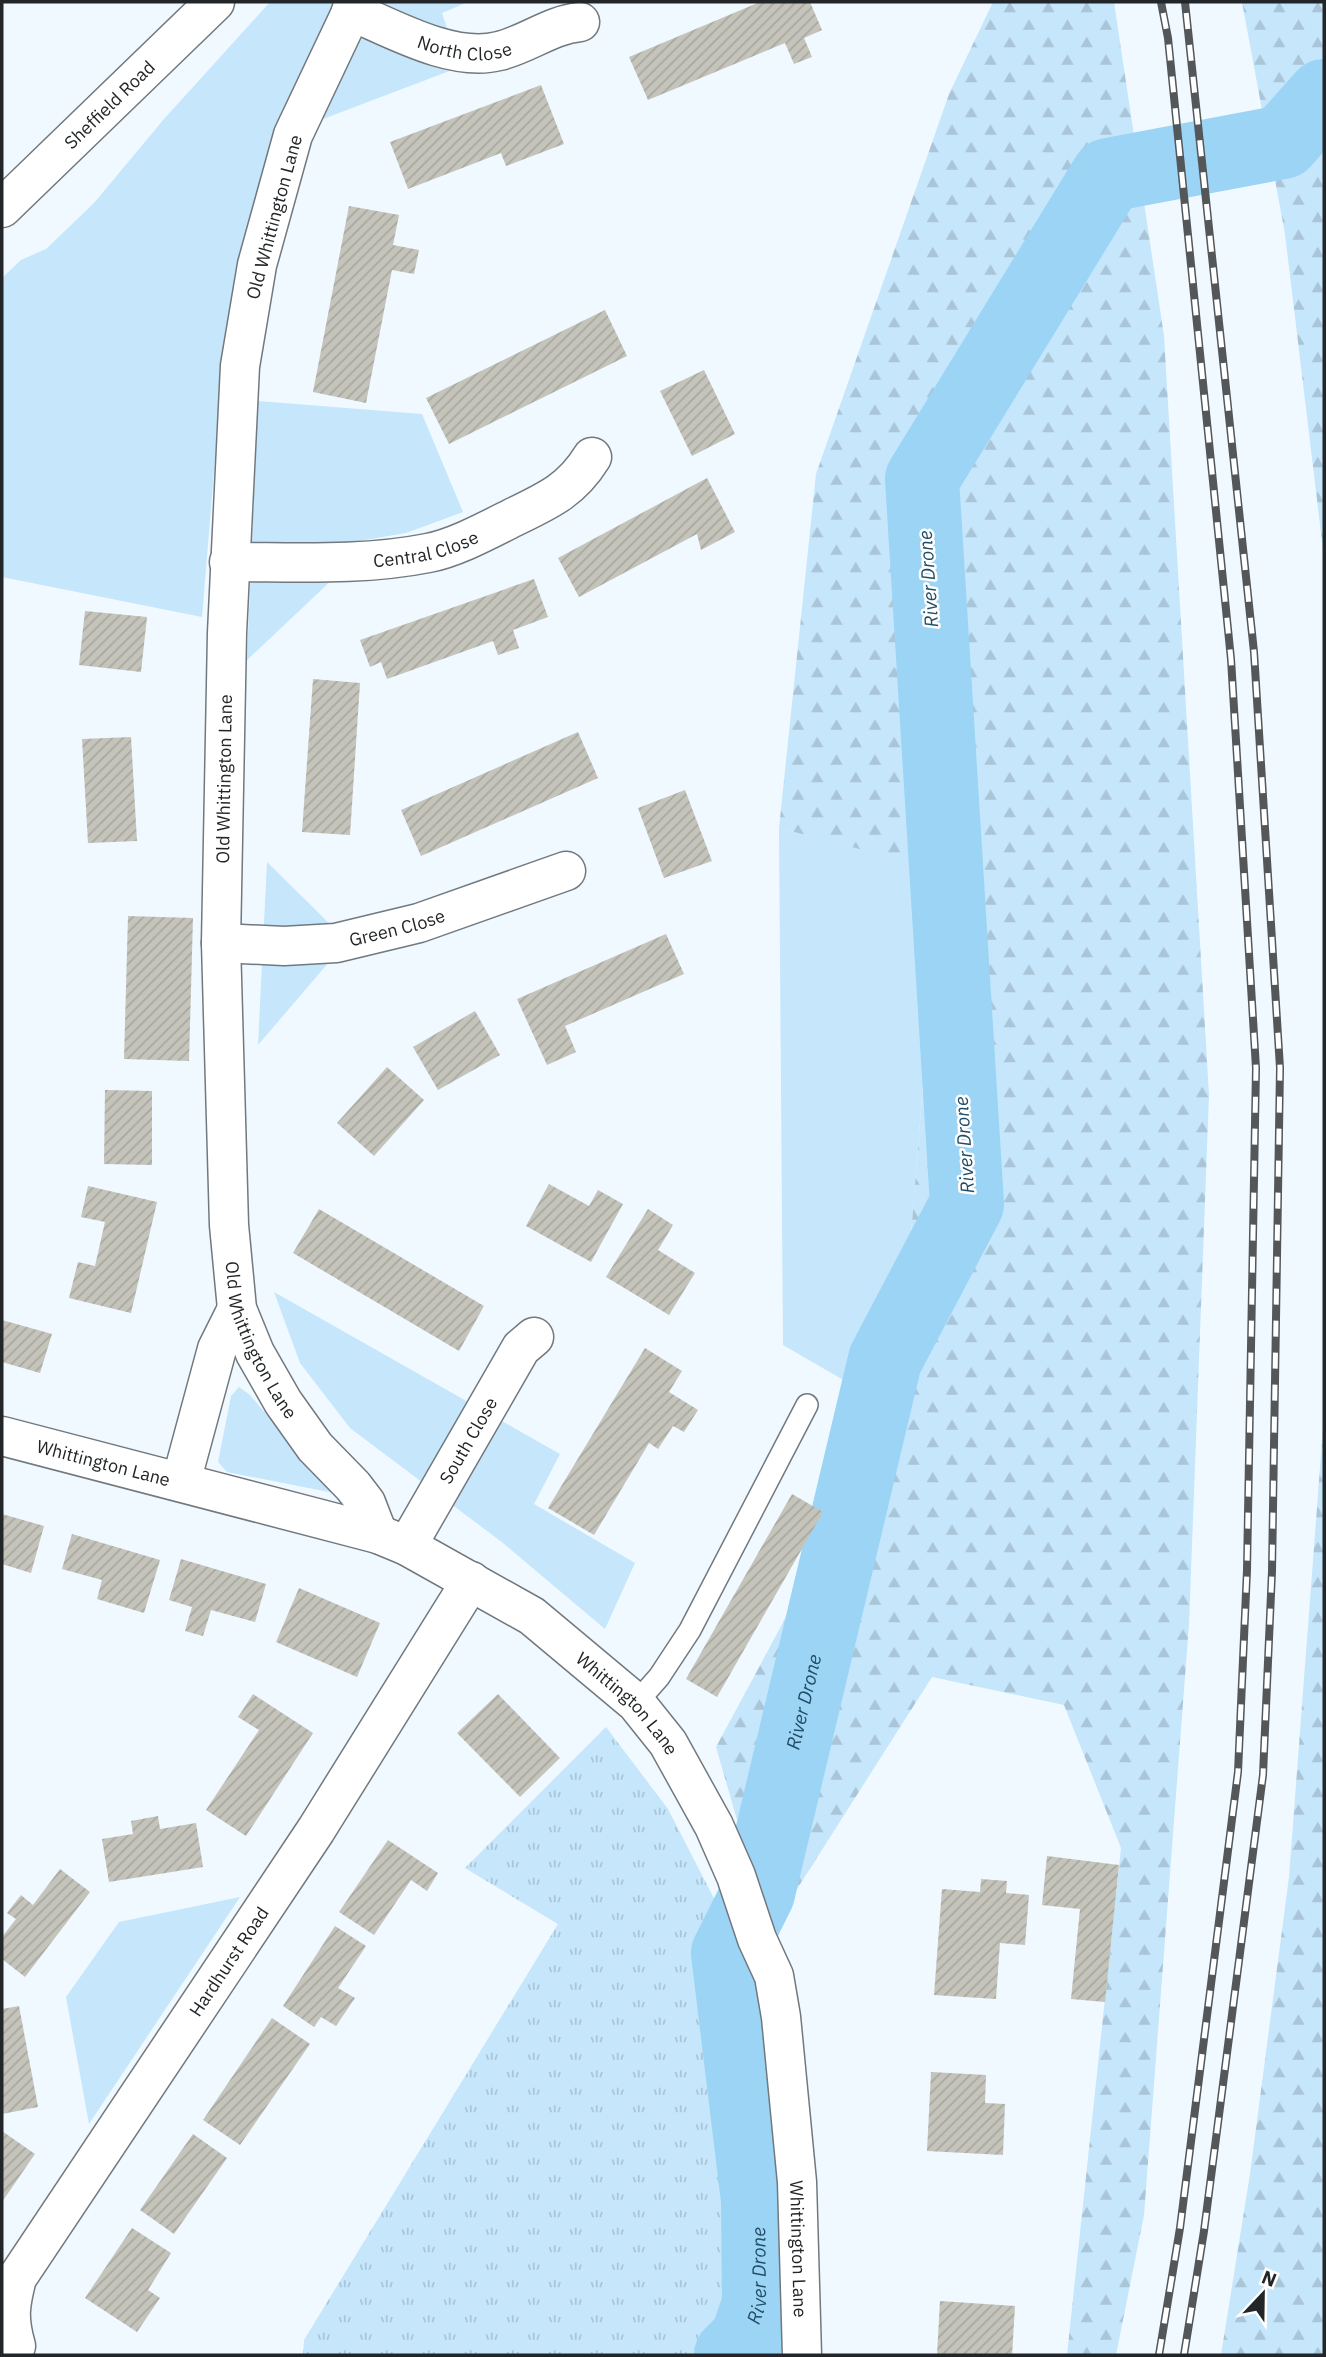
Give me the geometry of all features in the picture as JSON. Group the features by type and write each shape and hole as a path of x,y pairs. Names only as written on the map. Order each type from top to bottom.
{"street":[{"name":"Sheffield Road","path":"2,208 215,2"},
{"name":"North Close","path":"354,7 434,46 467,53 498,52 561,24 580,22"},
{"name":"Old Whittington Lane","path":"354,7 293,135 257,265 240,366 229,562 221,943 229,1225 237,1309 255,1353 283,1402 315,1447 353,1486 392,1540"},
{"name":"Central Close","path":"229,562 372,561 431,553 484,532 554,498 581,475 592,457"},
{"name":"Green Close","path":"221,943 284,946 336,943 419,923 566,871"},
{"path":"181,1482 217,1349 237,1309"},
{"name":"South Close","path":"392,1540 521,1348 534,1337"},
{"name":"Whittington Lane","path":"2,1436 392,1540 532,1616 636,1703 668,1743 714,1826 774,1976 781,2017 797,2182 802,2355"},
{"name":"Hardhurst Road","path":"16,2346 10,2326 10,2305 17,2278 316,1830 471,1581"}],"lane":[{"path":"636,1703 659,1677 690,1630 807,1405"}],"green space":[{"path":"270,2 342,2 269,162 226,327 202,617 2,577 2,278 21,260 46,249 94,203 164,119"},
{"path":"383,2 468,2 442,13 460,67 323,119 341,74"},
{"path":"993,2 1114,2 1164,336 1209,1095 1189,1624 1144,2215 1116,2355 1067,2355 1121,1848 1064,1705 932,1677 783,1911 765,1917 716,1747 897,1411 940,870 779,828 816,474 949,94"},
{"path":"1242,2 1324,2 1324,558 1285,234"},
{"path":"258,401 422,414 463,512 406,533 353,542 352,561 247,660"},
{"path":"779,828 940,869 897,1411 783,1345"},
{"path":"267,862 347,941 258,1045"},
{"path":"274,1292 560,1454 534,1504 635,1563 605,1629 503,1543 350,1428 300,1363"},
{"path":"239,1387 250,1395 334,1493 227,1472 218,1462 231,1396"},
{"path":"1324,1415 1324,2355 1221,2355 1250,2174 1289,1877"},
{"path":"606,1727 668,1809 722,1914 698,1952 750,2219 739,2355 303,2355 304,2340 558,1924 465,1868"},
{"path":"240,1897 89,2124 66,1997 119,1922"}],"building":[{"path":"760,2 810,2 822,30 804,38 812,57 794,64 785,43 648,100 629,57"},
{"path":"541,85 564,144 506,166 501,153 408,189 390,142"},
{"path":"349,206 399,215 393,245 419,250 414,274 392,270 366,403 313,392"},
{"path":"605,310 627,356 449,444 426,398"},
{"path":"704,370 735,434 692,456 660,391"},
{"path":"707,478 735,532 701,550 697,534 579,597 558,558"},
{"path":"534,579 548,617 513,630 519,648 498,655 493,641 387,679 381,662 370,667 360,640"},
{"path":"85,611 147,617 141,672 79,665"},
{"path":"313,679 360,683 350,835 302,832"},
{"path":"578,732 598,778 421,856 401,810"},
{"path":"131,737 137,841 88,843 82,739"},
{"path":"685,790 712,861 664,878 638,808"},
{"path":"128,916 193,918 189,1061 124,1059"},
{"path":"666,934 684,974 565,1026 576,1052 547,1065 517,999"},
{"path":"475,1011 500,1055 438,1090 413,1047"},
{"path":"387,1067 424,1100 374,1156 337,1123"},
{"path":"105,1090 152,1091 152,1165 104,1164"},
{"path":"549,1184 589,1206 598,1190 623,1204 591,1262 526,1226"},
{"path":"88,1186 157,1202 131,1313 69,1298 78,1262 95,1266 105,1222 81,1217"},
{"path":"319,1209 484,1306 459,1351 293,1253"},
{"path":"648,1209 673,1225 658,1250 695,1273 669,1315 606,1277"},
{"path":"2,1320 52,1334 40,1373 2,1362"},
{"path":"645,1348 682,1371 669,1392 698,1410 684,1432 673,1426 658,1449 649,1443 594,1535 548,1508"},
{"path":"792,1494 823,1512 717,1697 686,1679"},
{"path":"2,1514 44,1526 31,1573 2,1564"},
{"path":"72,1534 160,1560 144,1613 97,1599 102,1580 62,1569"},
{"path":"181,1559 266,1584 255,1622 211,1610 203,1636 185,1631 192,1607 169,1600"},
{"path":"299,1588 380,1623 357,1677 276,1642"},
{"path":"253,1694 313,1733 246,1836 206,1810 259,1730 238,1717"},
{"path":"498,1694 560,1758 520,1797 457,1733"},
{"path":"158,1816 160,1829 196,1823 203,1867 109,1882 102,1839 133,1834 131,1821"},
{"path":"388,1840 438,1873 427,1891 411,1880 374,1935 339,1912"},
{"path":"1047,1856 1119,1865 1105,2002 1071,1999 1080,1909 1042,1905"},
{"path":"60,1869 90,1892 25,1977 2,1959 2,1937 16,1919 7,1913 21,1895 33,1905"},
{"path":"981,1879 1007,1881 1006,1893 1029,1895 1025,1945 1000,1943 996,1999 934,1995 942,1889 980,1892"},
{"path":"335,1926 366,1946 338,1988 355,1998 336,2026 321,2017 314,2027 283,2006"},
{"path":"19,2006 38,2107 2,2114 2,2009"},
{"path":"272,2018 310,2044 240,2145 203,2120"},
{"path":"931,2072 986,2075 985,2103 1005,2104 1003,2155 927,2151"},
{"path":"2,2131 35,2154 2,2202"},
{"path":"193,2134 227,2158 174,2234 140,2210"},
{"path":"132,2228 171,2253 148,2290 160,2298 137,2332 85,2298"},
{"path":"940,2301 1015,2306 1012,2355 937,2355"}],"waterway":[{"name":"River Drone","path":"731,2355 747,2339 759,2304 758,2200 728,1953 758,1893 885,1360 967,1204 922,479 1108,175 1283,142 1324,96"}],"railway":[{"path":"1159,2355 1180,2228 1238,1772 1247,1570 1256,1068 1231,659 1168,38 1161,2"},
{"path":"1184,2355 1204,2231 1263,1775 1272,1571 1280,1068 1254,652 1185,2"}]}
